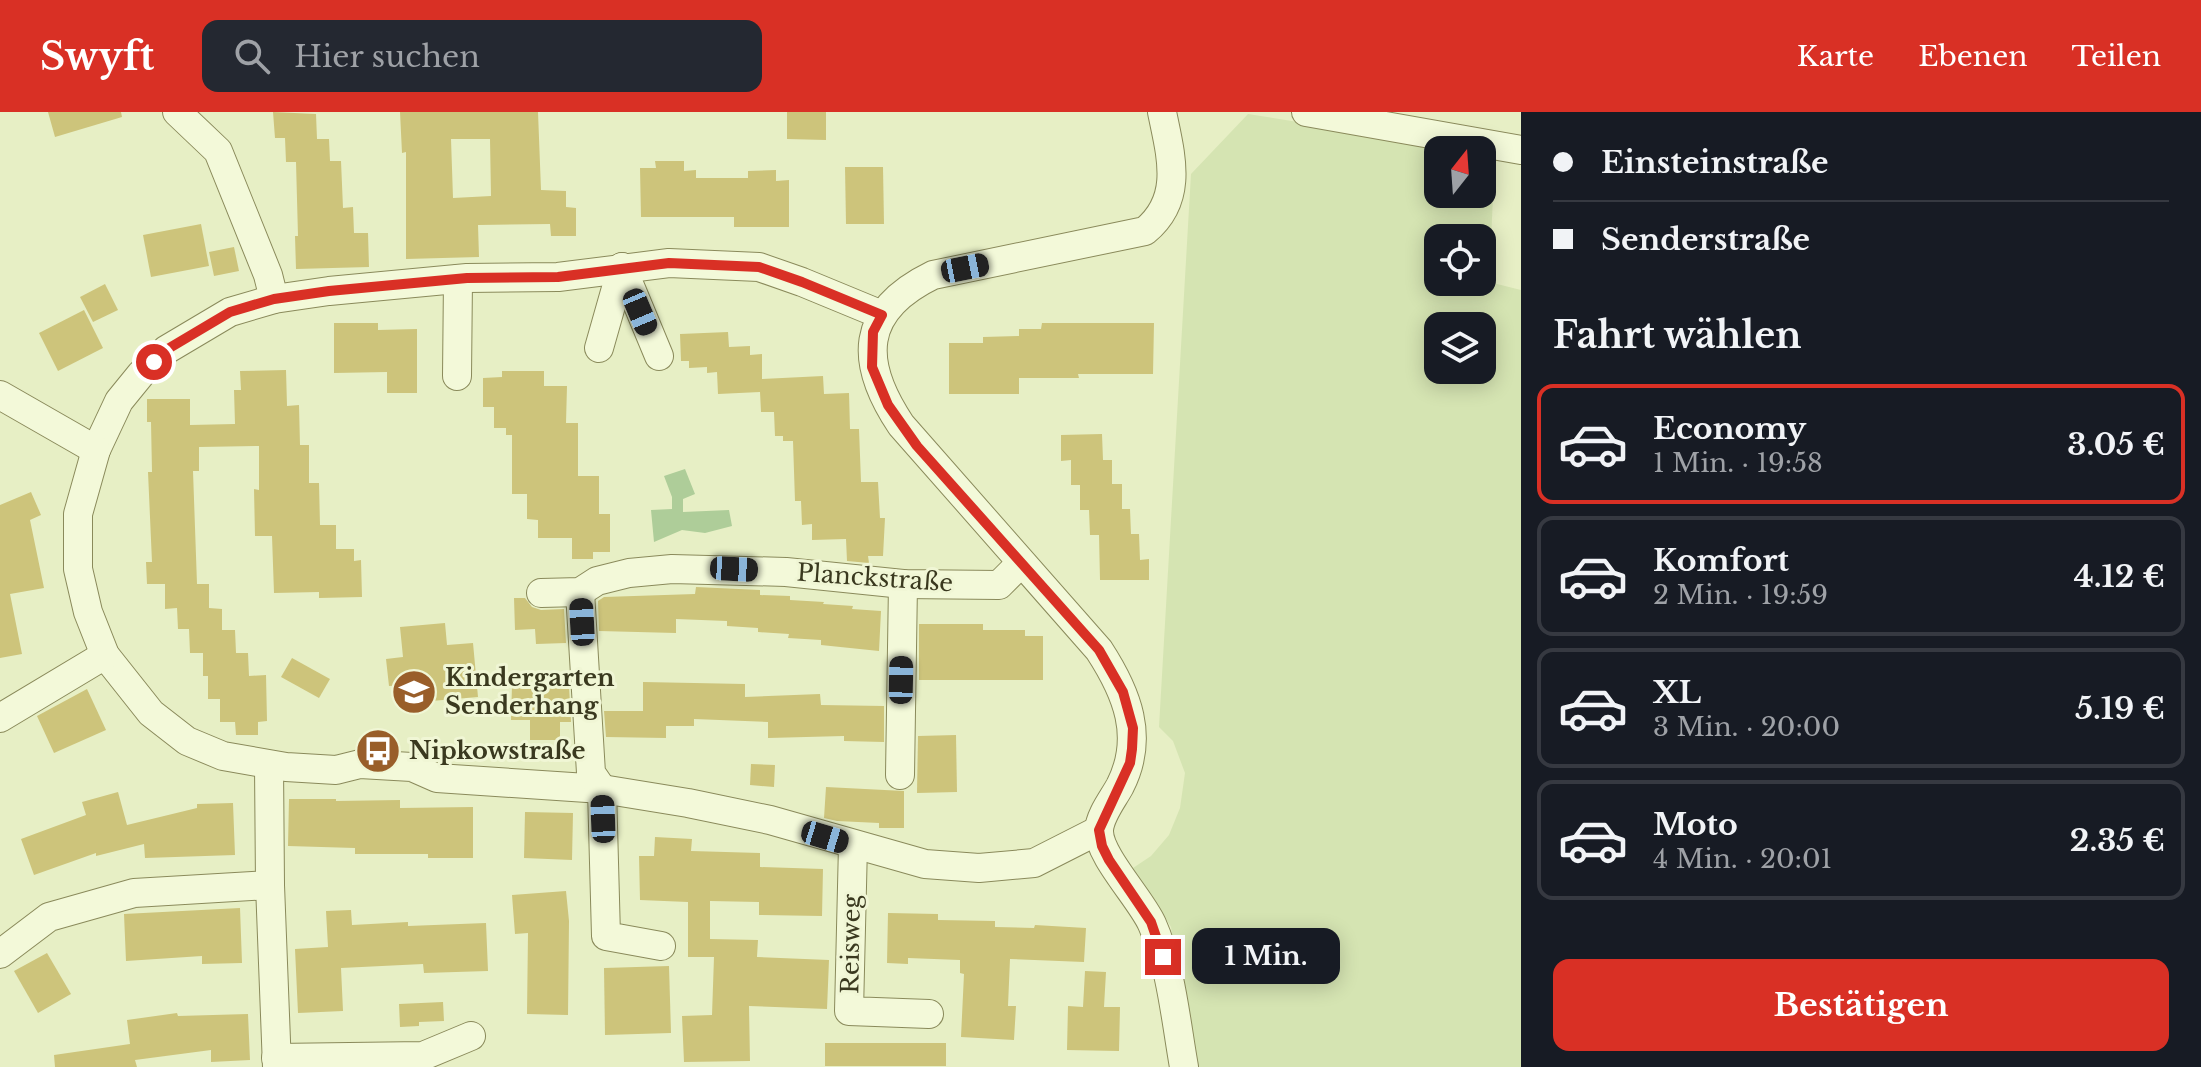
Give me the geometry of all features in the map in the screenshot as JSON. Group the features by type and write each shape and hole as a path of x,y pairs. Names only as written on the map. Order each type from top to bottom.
{"street":[{"path":"177,112 218,151 268,275 274,299"},
{"path":"1162,112 1171,157 1172,184 1164,212 1145,231 933,275 893,300 882,315 873,332 872,367 888,405 917,446 1099,650 1114,673 1129,708 1133,728 1130,763 1099,830 1109,860 1137,898 1157,937 1184,1067"},
{"path":"1306,112 1521,150"},
{"path":"882,315 759,267 669,263 558,277 458,279 274,299 230,312 166,350 119,401 96,450 78,514 78,569 88,612 105,655 151,713 187,741 223,756 269,766 336,770 360,764 412,767 437,778 602,789 770,820 925,864 979,868 1034,863 1099,830"},
{"path":"599,348 622,267"},
{"path":"622,267 659,356"},
{"path":"457,376 458,279"},
{"path":"0,395 96,450"},
{"name":"Planckstraße","path":"580,592 597,581 629,573 672,569 786,572 903,584 999,585 1021,563"},
{"path":"900,775 903,584"},
{"path":"541,593 580,592 591,773 602,789 606,936 661,946"},
{"path":"0,718 105,655"},
{"path":"269,766 276,1062 423,1056 471,1036"},
{"name":"Reisweg","path":"853,845 849,1011 929,1014"},
{"path":"0,954 49,917 134,893 270,885"}],"green space":[{"path":"1248,114 1424,142 1424,208 1492,208 1492,224 1424,224 1424,296 1496,296 1496,284 1521,290 1521,1067 1195,1067 1171,927 1133,868 1151,856 1169,835 1180,808 1185,773 1173,741 1159,727 1191,174"},
{"path":"685,469 695,494 683,499 683,512 729,510 732,526 705,533 682,530 654,542 651,510 672,509 672,497 664,476"}],"building":[{"path":"48,112 121,112 122,117 55,137"},
{"path":"273,112 316,114 317,139 329,139 330,161 341,161 343,208 353,207 354,233 368,233 369,267 296,269 296,162 286,162 285,138 275,138"},
{"path":"400,112 538,112 541,190 566,191 566,207 576,208 576,236 551,236 550,224 478,225 479,257 406,259 406,152 402,153","holes":["451,139 490,139 491,196 453,198"]},
{"path":"787,112 826,112 826,140 787,139"},
{"path":"655,161 684,161 684,171 696,170 696,178 748,178 748,171 776,170 776,181 789,180 789,227 734,227 734,217 641,217 640,168 656,168"},
{"path":"845,167 883,167 884,224 846,224"},
{"path":"201,224 209,266 151,277 143,235"},
{"path":"234,247 239,271 214,276 209,252"},
{"path":"105,284 118,310 93,322 80,297"},
{"path":"84,310 103,348 58,371 39,333"},
{"path":"334,323 378,323 378,330 417,329 417,393 387,393 387,372 334,373"},
{"path":"1042,323 1154,323 1153,374 1019,378 1019,394 949,394 949,343 983,343 983,337 1019,336 1019,329 1041,329"},
{"path":"728,332 729,347 750,346 750,355 762,354 762,379 823,376 824,394 849,393 850,429 859,429 861,482 878,482 880,518 885,518 883,556 868,556 869,563 847,561 846,539 812,540 812,524 802,525 801,501 795,501 793,441 783,441 783,436 775,436 774,412 761,412 760,392 718,394 717,372 707,373 707,367 689,368 689,361 681,361 680,334"},
{"path":"286,370 287,406 299,405 300,445 309,445 309,483 319,483 320,525 336,525 336,549 354,549 354,561 361,560 362,597 319,598 319,592 274,593 272,536 255,536 254,489 259,490 259,446 199,447 199,471 193,471 197,584 209,584 209,608 222,609 222,630 235,630 236,653 248,653 249,676 266,675 267,721 258,722 258,735 236,735 235,722 220,722 220,699 208,699 208,676 203,676 203,653 190,653 189,629 178,629 177,608 165,609 165,584 147,584 146,562 152,562 148,472 152,472 151,422 147,422 147,399 190,399 190,425 235,424 234,390 241,390 240,371"},
{"path":"502,371 544,371 544,386 567,386 566,423 578,423 578,476 599,476 599,514 610,514 610,552 593,552 593,559 572,559 572,538 538,538 538,520 527,519 527,494 512,494 512,435 506,435 506,428 494,428 494,407 483,407 483,378 502,377"},
{"path":"1102,434 1103,460 1112,460 1112,484 1122,484 1122,509 1130,509 1131,534 1139,534 1140,560 1149,559 1149,580 1100,580 1099,535 1090,535 1089,510 1080,510 1080,485 1071,485 1071,460 1061,461 1061,435"},
{"path":"31,492 41,515 30,520 44,588 10,594 22,654 0,658 0,505"},
{"path":"696,587 760,590 760,595 790,596 790,600 881,611 879,651 821,645 821,640 788,638 789,634 727,626 727,621 676,619 676,633 599,631 598,601 604,597 695,594"},
{"path":"514,598 525,598 532,607 541,610 564,609 566,643 536,644 535,629 515,630"},
{"path":"445,623 447,645 473,643 478,697 408,703 406,685 389,686 386,659 403,657 400,627"},
{"path":"919,624 983,624 983,630 1025,630 1025,636 1043,636 1043,680 919,680"},
{"path":"292,658 330,679 319,698 281,677"},
{"path":"643,682 745,684 745,697 820,694 821,705 884,706 884,742 844,741 844,736 768,738 768,722 694,719 694,726 666,726 666,738 606,737 604,711 643,711"},
{"path":"512,685 569,686 571,722 560,722 560,740 530,740 530,720 511,720"},
{"path":"87,689 106,730 54,753 37,716"},
{"path":"956,735 957,792 917,793 918,736"},
{"path":"751,764 775,765 774,787 750,785"},
{"path":"826,787 904,791 904,828 879,828 879,823 824,818"},
{"path":"118,792 127,825 197,808 197,804 233,803 235,855 145,858 144,844 96,856 96,853 34,875 21,839 86,815 82,802"},
{"path":"289,799 400,800 400,808 473,807 473,858 428,858 428,854 355,854 355,848 288,846"},
{"path":"525,812 573,813 572,860 524,858"},
{"path":"655,837 692,839 691,851 760,853 760,867 823,869 822,916 759,915 759,902 710,901 710,939 758,940 757,957 829,960 827,1009 749,1006 750,1061 684,1062 682,1016 712,1015 714,957 688,957 688,902 640,900 639,856 654,856"},
{"path":"566,891 569,921 568,1015 527,1014 528,933 515,934 512,895"},
{"path":"240,908 242,963 202,964 202,956 126,961 124,914"},
{"path":"351,910 352,925 486,923 488,971 424,973 423,964 341,968 343,1011 298,1013 295,949 328,947 326,911"},
{"path":"888,913 938,914 938,920 995,921 995,927 1034,928 1035,925 1086,928 1084,962 1010,959 1008,1006 1016,1006 1014,1040 961,1037 964,974 960,973 960,960 908,958 908,964 887,963"},
{"path":"47,953 71,994 38,1013 14,971"},
{"path":"669,966 671,1033 605,1035 604,968"},
{"path":"1085,971 1106,972 1104,1007 1120,1007 1119,1051 1067,1050 1068,1006 1083,1007"},
{"path":"443,1002 444,1021 400,1027 399,1004"},
{"path":"177,1013 178,1016 248,1014 250,1060 211,1062 211,1050 135,1060 137,1067 55,1067 54,1055 130,1044 127,1020"},
{"path":"825,1043 946,1043 946,1066 825,1066"}],"place":[{"name":"Kindergarten Senderhang","path":"414,692"},
{"name":"Nipkowstraße","path":"378,751"}],"route":[{"path":"154,362 166,350 230,312 274,299 467,278 558,277 669,263 759,267 882,315 873,332 872,367 888,405 917,446 1077,623 1099,650 1123,692 1133,728 1130,763 1105,811 1099,830 1109,860 1151,922 1163,957"}]}
